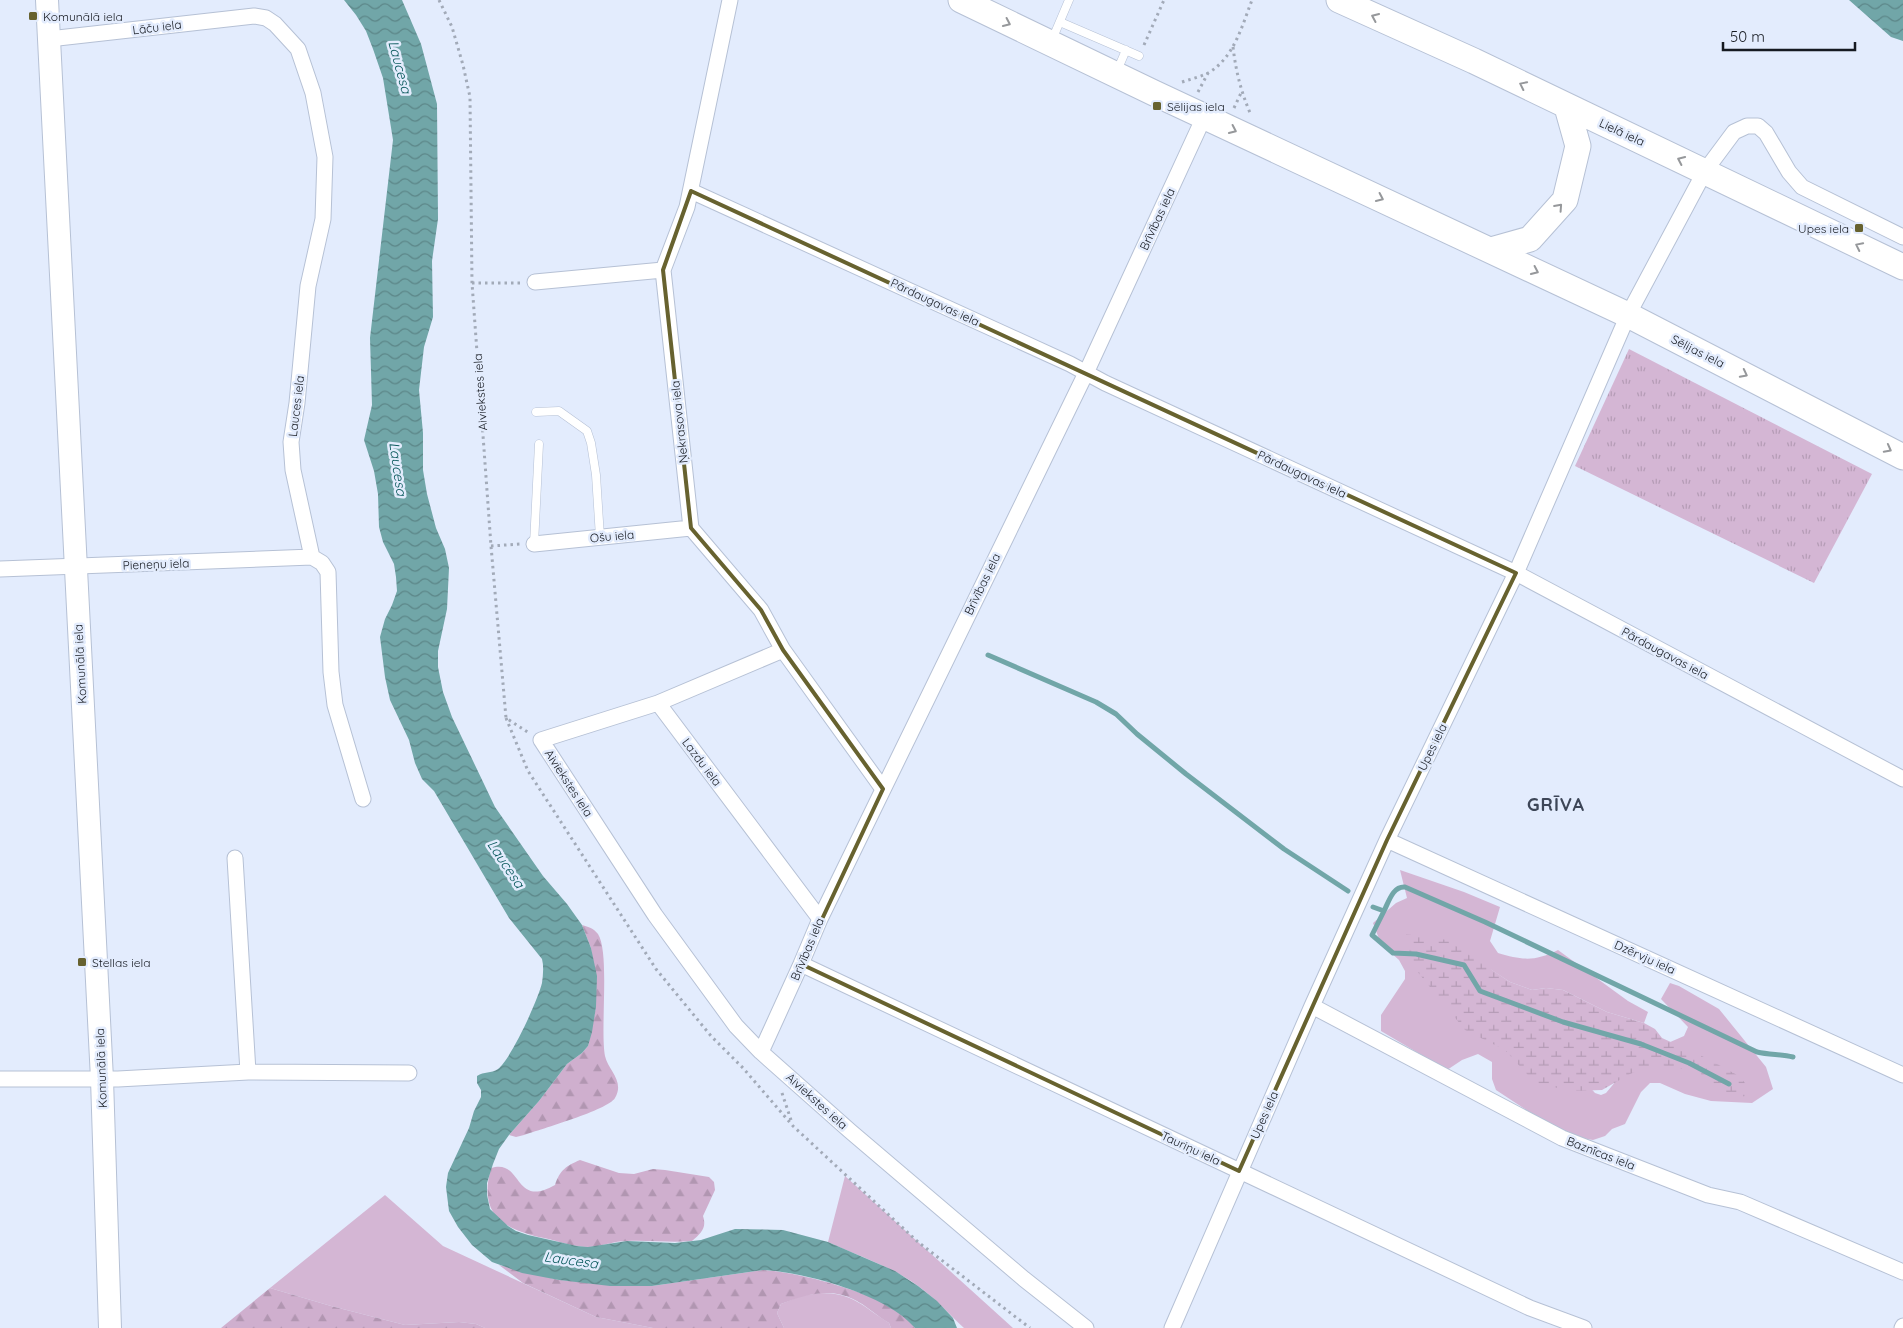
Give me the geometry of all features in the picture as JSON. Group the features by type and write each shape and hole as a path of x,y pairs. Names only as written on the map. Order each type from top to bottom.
{"main road":[{"name":"Lielā iela","path":"1339,0 1474,61 1566,107 1705,171 1903,267"},
{"name":"Sēlijas iela","path":"960,1 1055,33 1115,75 1201,105 1491,250 1628,315 1903,457"},
{"path":"1491,250 1530,239 1565,200 1578,146 1566,107"}],"street":[{"name":"Komunālā iela","path":"47,0 102,1079 110,1328"},
{"name":"Ņekrasova iela","path":"691,528 663,270 687,207 730,0"},
{"name":"Lāču iela","path":"49,38 254,16 266,18"},
{"name":"Lauces iela","path":"266,18 275,24 298,49 313,93 325,157 324,219 308,286 297,403 291,442 293,470 312,558"},
{"name":"Brīvības iela","path":"760,1052 820,919 1086,372 1201,105"},
{"name":"Upes iela","path":"1172,1328 1239,1170 1312,1006 1387,840 1516,573 1628,315 1705,171 1734,132 1747,126 1758,126 1766,133 1789,172 1802,187 1903,236"},
{"name":"Pārdaugavas iela","path":"691,190 1516,573 1903,779"},
{"path":"536,282 663,270"},
{"path":"691,528 761,610 783,650 883,790"},
{"name":"Ošu iela","path":"534,544 691,528"},
{"name":"Pieneņu iela","path":"0,569 312,558"},
{"path":"312,558 322,563 328,572 331,672 335,704 363,799"},
{"path":"541,740 658,703 783,650"},
{"name":"Lazdu iela","path":"658,703 820,919"},
{"name":"Aiviekstes iela","path":"541,740 655,915 736,1026 760,1052 1024,1279 1086,1328"},
{"name":"Dzērvju iela","path":"1387,840 1903,1075"},
{"path":"235,858 248,1072"},
{"name":"Tauriņu iela","path":"801,964 1530,1308 1584,1328"},
{"name":"Baznīcas iela","path":"1312,1006 1562,1138 1708,1195 1740,1202 1903,1272"},
{"path":"0,1079 102,1079 248,1072 409,1073"}],"lane":[{"path":"1069,0 1055,33 1126,50 1139,56"},
{"path":"1115,75 1126,50"},
{"path":"536,412 559,411 587,431 591,443 596,476 600,537"},
{"path":"534,544 539,444"}],"path":[{"name":"Aiviekstes iela","path":"439,0 452,27 470,97 472,284 490,546 506,718 541,740"},
{"path":"1139,56 1164,0"},
{"path":"1177,85 1208,73 1220,64 1233,47 1252,0"},
{"path":"1233,47 1241,92 1254,122"},
{"path":"1201,105 1208,73"},
{"path":"1234,110 1241,92"},
{"path":"472,284 536,282"},
{"path":"490,546 534,544"}],"highlighted area":[{"path":"691,191 1516,573 1387,840 1239,1171 801,964 883,789 783,650 761,610 691,528 663,270"}],"green space":[{"path":"1629,349 1872,474 1814,583 1575,466"},
{"path":"1400,870 1464,892 1500,907 1490,941 1498,953 1528,959 1542,957 1558,950 1628,1001 1648,1012 1644,1023 1607,1012 1563,990 1546,988 1532,990 1510,982 1490,969 1595,1093 1601,1095 1606,1093 1616,1081 1661,1046 1684,1036 1688,1027 1661,999 1670,983 1679,986 1719,1009 1766,1067 1773,1089 1752,1103 1711,1101 1685,1094 1660,1083 1650,1083 1641,1092 1625,1124 1612,1129 1605,1136 1593,1140 1575,1137 1528,1111 1496,1090 1492,1079 1492,1062 1478,1054 1462,1060 1447,1070 1381,1031 1381,1015 1405,979 1405,971 1399,960 1381,944 1373,923 1396,903 1407,898"},
{"path":"582,925 596,932 602,944 605,1056 617,1081 618,1092 610,1103 588,1113 524,1135 516,1137 509,1135 539,1101 567,1064 588,1046 596,1007 591,948"},
{"path":"1406,934 1447,940 1510,982 1532,990 1546,988 1563,990 1607,1012 1644,1023 1655,1029 1662,1038 1706,1058 1739,1076 1750,1089 1746,1096 1736,1097 1683,1069 1654,1064 1630,1074 1602,1090 1575,1091 1536,1084 1505,1050 1465,1030 1412,965"},
{"path":"580,1160 619,1173 634,1174 653,1169 709,1177 714,1182 715,1190 703,1216 704,1224 702,1230 692,1241 622,1241 583,1247 517,1230 497,1217 491,1208 488,1198 488,1184 491,1168 501,1167 509,1170 525,1188 532,1191 542,1191 555,1185 564,1169"},
{"path":"845,1176 1013,1328 964,1328 930,1296 908,1279 886,1267 828,1242"},
{"path":"385,1195 443,1246 596,1317 653,1328 485,1328 476,1324 459,1322 405,1325 270,1288"},
{"path":"499,1265 559,1280 652,1286 763,1270 778,1272 816,1279 876,1299 905,1316 915,1328 891,1328 889,1323 858,1301 844,1295 826,1293 808,1295 781,1304 777,1313 784,1328 653,1328 596,1317 523,1283"},
{"path":"270,1288 405,1325 459,1322 476,1324 485,1328 221,1328"},
{"path":"820,1293 850,1298 889,1323 891,1328 784,1328 777,1313 781,1304 801,1296"}],"water":[{"name":"Laucesa","path":"344,0 402,0 421,44 437,104 438,219 432,261 433,317 424,347 419,390 423,433 423,470 427,494 436,528 445,549 449,568 447,609 438,651 438,667 443,692 452,717 495,807 543,876 582,925 591,948 597,976 596,1007 588,1046 567,1064 499,1149 487,1183 490,1209 516,1231 588,1247 627,1241 675,1243 701,1240 735,1229 783,1230 828,1242 895,1271 937,1301 953,1318 957,1328 915,1328 886,1305 845,1287 801,1275 780,1272 763,1270 652,1286 610,1286 559,1280 522,1273 492,1262 472,1245 458,1227 449,1211 446,1187 448,1173 481,1097 477,1076 498,1069 510,1054 530,1015 542,983 543,965 542,959 509,918 434,791 422,779 415,763 409,740 390,700 385,677 380,637 385,619 397,591 396,577 394,564 383,542 379,527 378,494 374,471 364,440 372,405 370,338 393,140 383,78 373,49 366,31"},
{"path":"1849,0 1903,0 1903,41 1891,37"}],"waterway":[{"path":"988,655 1096,702 1116,714 1137,734 1186,774 1284,849 1348,891"},
{"path":"1373,907 1384,911 1394,892 1401,887 1405,887 1485,922 1757,1052 1793,1057"},
{"path":"1384,911 1372,935 1393,953 1416,954 1464,965 1480,991 1563,1022 1641,1044 1689,1063 1729,1084"}],"place":[{"name":"Komunālā iela","path":"33,16"},
{"name":"Sēlijas iela","path":"1157,106"},
{"name":"Upes iela","path":"1859,228"},
{"name":"Stellas iela","path":"82,962"}],"district":[{"name":"GRĪVA","path":"1556,804"}]}
